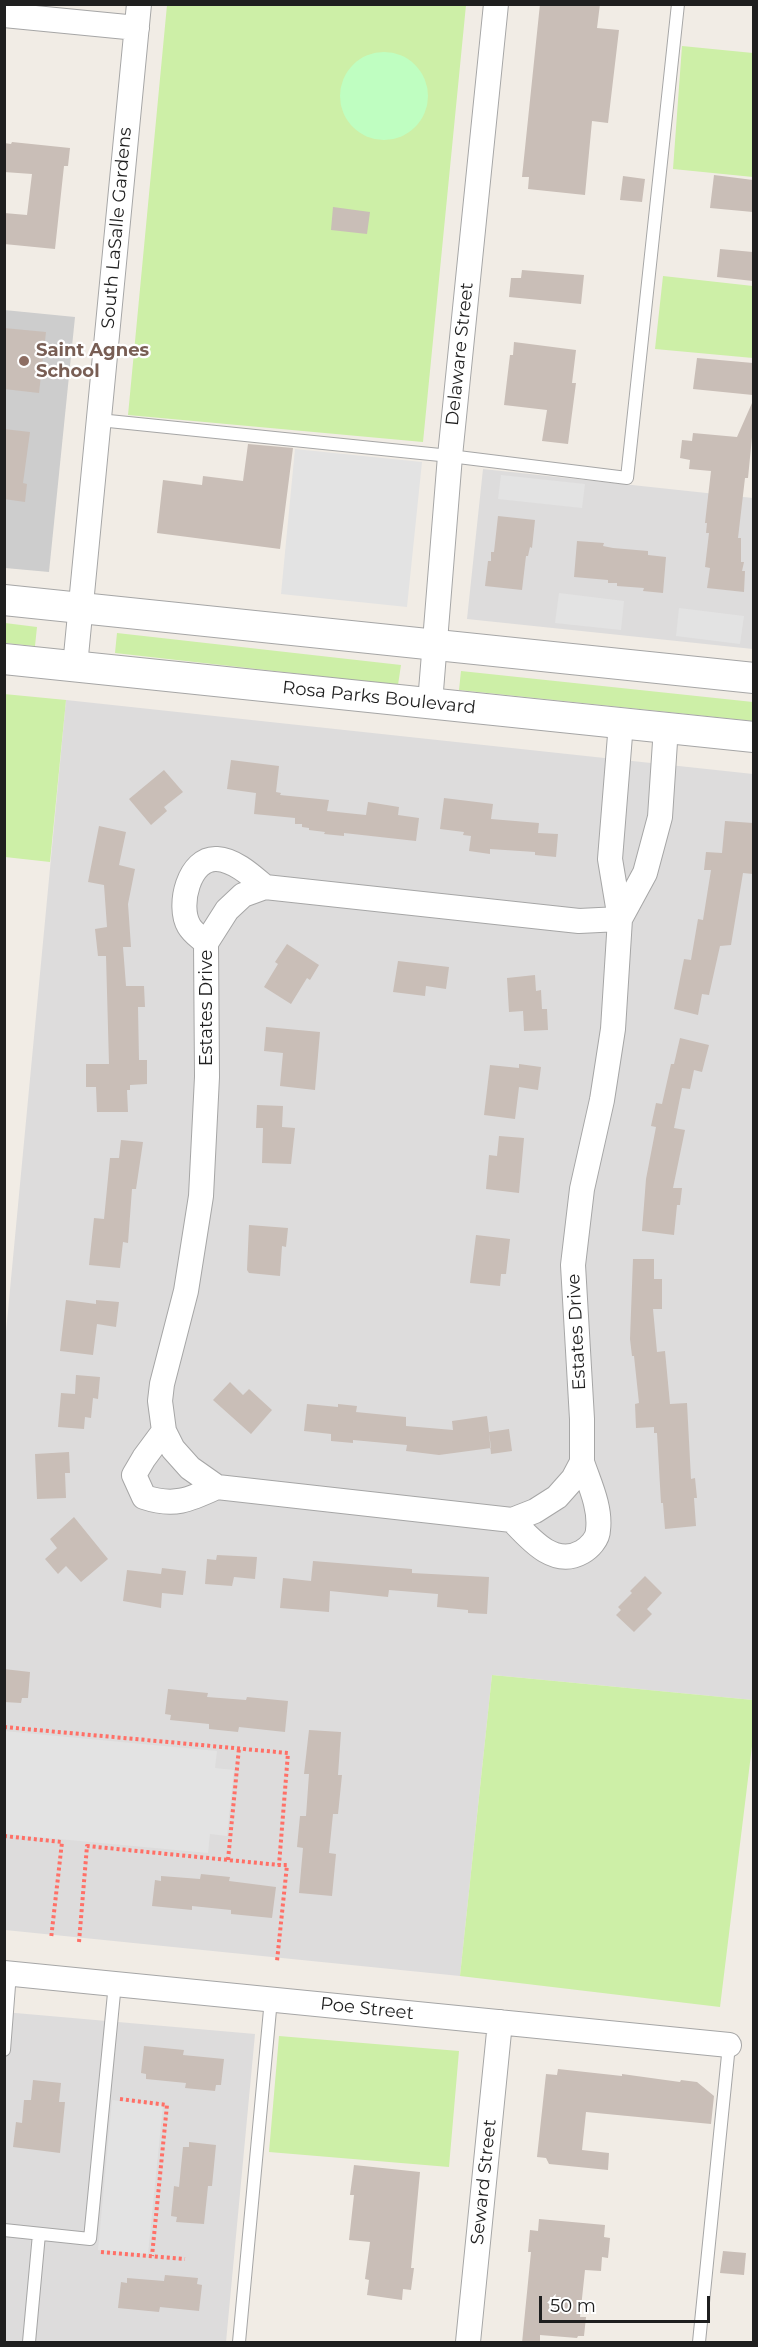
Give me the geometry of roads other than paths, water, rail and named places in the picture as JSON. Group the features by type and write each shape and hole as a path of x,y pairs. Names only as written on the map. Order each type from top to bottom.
{"street":[{"name":"South LaSalle Gardens","path":"75,666 139,4"},
{"name":"Delaware Street","path":"430,703 450,456 496,4"},
{"path":"4,15 136,28"},
{"path":"4,600 753,678"},
{"name":"Rosa Parks Boulevard","path":"4,659 753,737"},
{"name":"Estates Drive","path":"512,1520 530,1539 551,1554 571,1558 589,1548 599,1532 596,1506 582,1462 582,1419 573,1265 582,1189 602,1100 613,1029 620,919 610,859 621,723"},
{"name":"Estates Drive","path":"620,919 645,873 660,817 666,727"},
{"path":"206,943 189,926 184,895 189,879 201,864 215,859 227,862 252,875 265,887 579,921 620,919"},
{"name":"Estates Drive","path":"265,887 243,895 227,910 206,943 207,1077 201,1196 186,1291 162,1384 160,1401 164,1431 173,1449 190,1468 217,1486 512,1520 535,1511 558,1497 573,1479 582,1462"},
{"path":"164,1431 134,1475 144,1497 161,1503 187,1500 217,1486"},
{"name":"Poe Street","path":"7,1973 729,2044"},
{"name":"Seward Street","path":"468,2343 500,2022"}],"lane":[{"path":"99,420 450,456 627,478 678,4"},
{"path":"4,2050 7,1973"},
{"path":"4,2230 90,2239 115,1983"},
{"path":"239,2343 271,1999"},
{"path":"699,2343 729,2044"},
{"path":"29,2343 39,2234"}],"place":[{"name":"Saint Agnes School","path":"24,361"}]}
